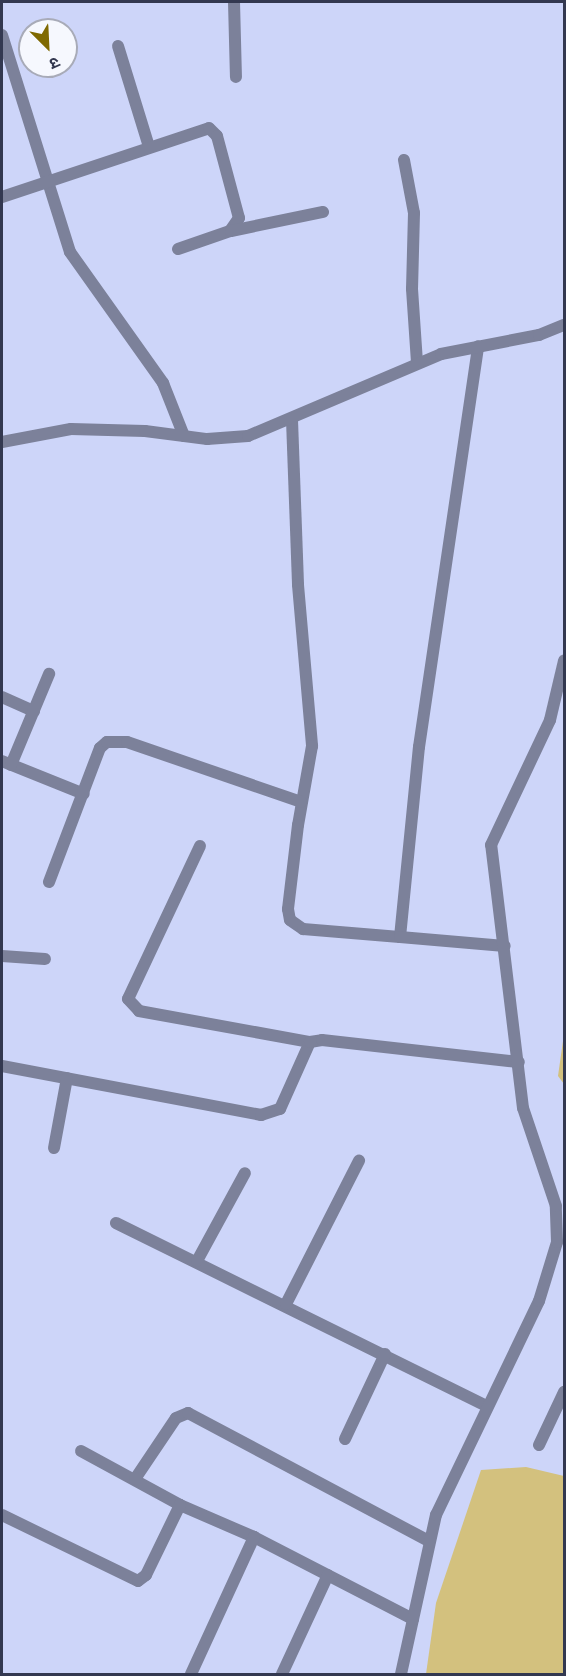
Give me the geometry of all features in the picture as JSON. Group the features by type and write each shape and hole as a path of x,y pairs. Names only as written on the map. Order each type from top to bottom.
{"street":[{"path":"234,2 236,77"},
{"path":"2,34 70,252 163,384 184,436"},
{"path":"118,46 149,147"},
{"path":"2,197 210,128 214,131 239,218 230,231"},
{"path":"404,160 414,213 412,289 417,363"},
{"path":"178,249 230,231 323,212"},
{"path":"2,442 70,429 226,440 248,436 292,420 417,363 478,346 539,335 564,325"},
{"path":"400,937 419,747 478,346"},
{"path":"292,420 298,585 312,746 301,802 288,909 290,920 303,929 505,946"},
{"path":"564,661 550,720 491,844 528,1126 564,1223"},
{"path":"49,674 34,711 6,763 84,794"},
{"path":"2,698 34,711"},
{"path":"49,882 100,748 116,741 301,802"},
{"path":"200,846 128,999 139,1011 310,1042 322,1040 519,1062"},
{"path":"2,956 45,959"},
{"path":"2,1066 272,1114 280,1109 310,1042"},
{"path":"54,1148 66,1078"},
{"path":"286,1304 359,1161"},
{"path":"197,1261 245,1173"},
{"path":"401,1674 436,1515 538,1301 557,1242 556,1206"},
{"path":"116,1223 286,1304 486,1406"},
{"path":"345,1439 385,1354"},
{"path":"539,1445 564,1392"},
{"path":"135,1479 176,1418 188,1413 429,1541"},
{"path":"81,1451 180,1505 254,1537 413,1619"},
{"path":"2,1515 138,1581 147,1575 180,1505"},
{"path":"191,1674 254,1537"},
{"path":"282,1674 328,1575"}],"shaded area":[{"path":"564,1034 564,1084 558,1076"},
{"path":"526,1467 564,1476 564,1674 426,1674 436,1603 481,1470"}]}
